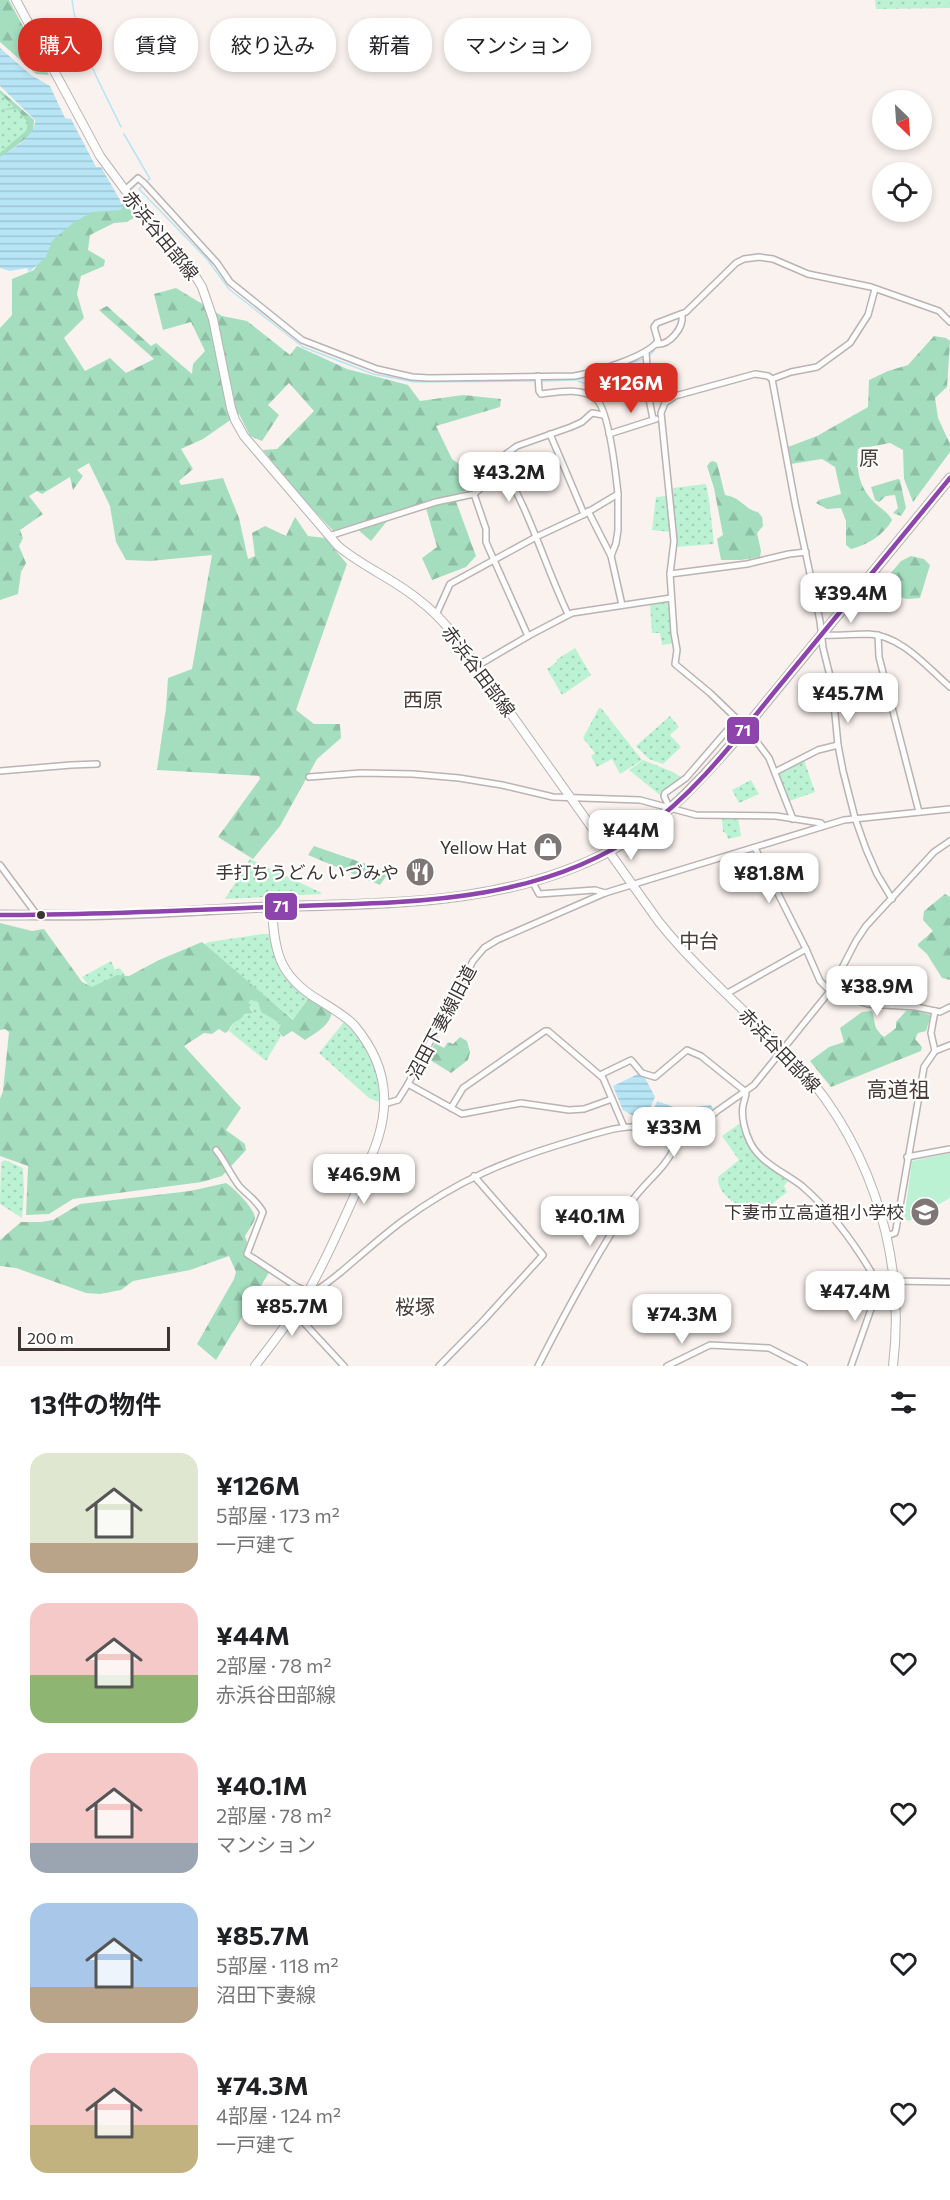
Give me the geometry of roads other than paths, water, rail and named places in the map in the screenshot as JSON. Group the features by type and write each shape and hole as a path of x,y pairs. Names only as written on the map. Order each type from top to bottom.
{"highway":[{"path":"0,915 124,914 461,897 507,890 565,872 636,835 670,809 701,779 950,478"}],"main road":[{"name":"赤浜谷田部線","path":"16,0 100,156 125,190 180,255 202,287 213,319 231,408 239,428 329,536 350,556 409,592 436,615 477,666 573,799 631,885 677,944 784,1050 824,1096 849,1136 871,1182 887,1236 897,1320 893,1366"},
{"path":"255,1366 308,1292 377,1146 384,1104 382,1080 376,1061 359,1032 336,1010 298,986 286,972 275,946 273,907"}],"street":[{"path":"125,190 138,178 144,183 217,263 230,282 302,340 377,369 412,377 538,379 582,375 646,352 656,344 658,339 654,327 657,323 682,315 736,263 752,257 773,259 808,274 875,289 939,311 950,322"},
{"path":"772,379 791,372 817,367 850,343 868,315 875,289"},
{"path":"656,344 669,341 682,324 682,315"},
{"path":"646,352 649,399 653,419"},
{"path":"670,809 664,798 665,793 680,784 738,720 711,693 675,664 677,650 670,598 674,541 661,417 665,403 675,396 755,374 768,376 772,379 832,684 838,745 855,818 877,874 892,899"},
{"path":"538,379 541,394 573,391 591,396 600,405 609,434 618,494 618,530 611,556"},
{"path":"329,536 436,502 474,494 480,489 488,471 498,460 517,446 582,422 592,413 603,415"},
{"path":"609,434 661,417"},
{"path":"550,434 586,512 611,556 622,605"},
{"path":"498,460 512,481 568,614"},
{"path":"474,494 486,529 486,542 528,636"},
{"path":"436,615 450,584 618,494"},
{"path":"670,574 747,564 806,552"},
{"path":"477,666 568,614 670,598"},
{"path":"821,635 878,635 894,641 950,687"},
{"path":"878,635 879,657 919,812"},
{"path":"754,738 769,758 793,819"},
{"path":"775,772 820,749 838,745"},
{"path":"0,771 97,764"},
{"path":"309,777 361,773 459,778 520,788 553,797 640,800 696,815 765,816 793,819 823,826"},
{"name":"沼田下妻線旧道","path":"384,1104 398,1100 468,969 484,948 497,940 547,916 605,893 823,826 855,818 950,809"},
{"path":"538,1366 580,1287 616,1227 634,1199 670,1156 675,1146 717,1111 746,1092 784,1050 830,991 861,933 934,852 950,841"},
{"path":"755,848 820,981 830,991 868,1004 916,1007 940,1012 950,1007"},
{"path":"0,865 37,915"},
{"path":"533,883 539,894 595,890 605,893"},
{"path":"726,994 806,949"},
{"path":"935,1011 930,1033 935,1051"},
{"path":"451,1108 463,1088 548,1031 600,1075 624,1127"},
{"path":"887,1236 894,1233 896,1229 924,1067 935,1051 950,1045"},
{"path":"600,1075 631,1060 642,1073 654,1077 684,1051 690,1050 701,1056 746,1092"},
{"path":"408,1084 462,1114 522,1103 569,1110 593,1107 612,1100"},
{"path":"746,1092 743,1118 753,1147 766,1161 800,1185 819,1202 866,1263 876,1280 876,1295 851,1366"},
{"path":"216,1150 238,1185 260,1206 262,1212 247,1254 308,1292 315,1291 324,1285 426,1204 474,1176 525,1154 624,1127 653,1129 662,1132 675,1146"},
{"path":"907,1157 950,1149"},
{"path":"439,1366 543,1255 474,1176"},
{"path":"876,1280 950,1282"},
{"path":"294,1312 344,1366"},
{"path":"667,1366 710,1345 769,1348 804,1366"}],"water":[{"path":"0,48 18,64 18,72 28,72 50,86 65,118 71,119 96,167 101,167 123,205 121,210 92,212 73,223 52,241 46,257 29,272 27,268 10,271 0,268 0,157 28,137 35,120 0,86"},
{"path":"638,1074 645,1078 655,1097 644,1122 623,1110 613,1086"},
{"path":"657,1101 679,1109 711,1105 713,1109 678,1140 649,1122"}],"waterway":[{"path":"72,0 85,49 121,127"},
{"path":"124,134 150,179 148,180"},
{"path":"141,187 139,189 207,259 229,289 303,347 373,374 415,382 535,381"},
{"path":"650,355 654,351"},
{"path":"540,381 576,380 643,359"},
{"path":"578,381 592,386 604,398"}],"tunnel":[{"path":"738,720 754,738"}],"place":[{"name":"Yellow Hat","path":"548,847"},
{"name":"手打ちうどん いづみや","path":"420,872"},
{"name":"下妻市立高道祖小学校","path":"925,1212"}],"district":[{"name":"原","path":"869,457"},
{"name":"西原","path":"423,699"},
{"name":"中台","path":"699,940"},
{"name":"高道祖","path":"898,1088"},
{"name":"桜塚","path":"415,1306"}]}
